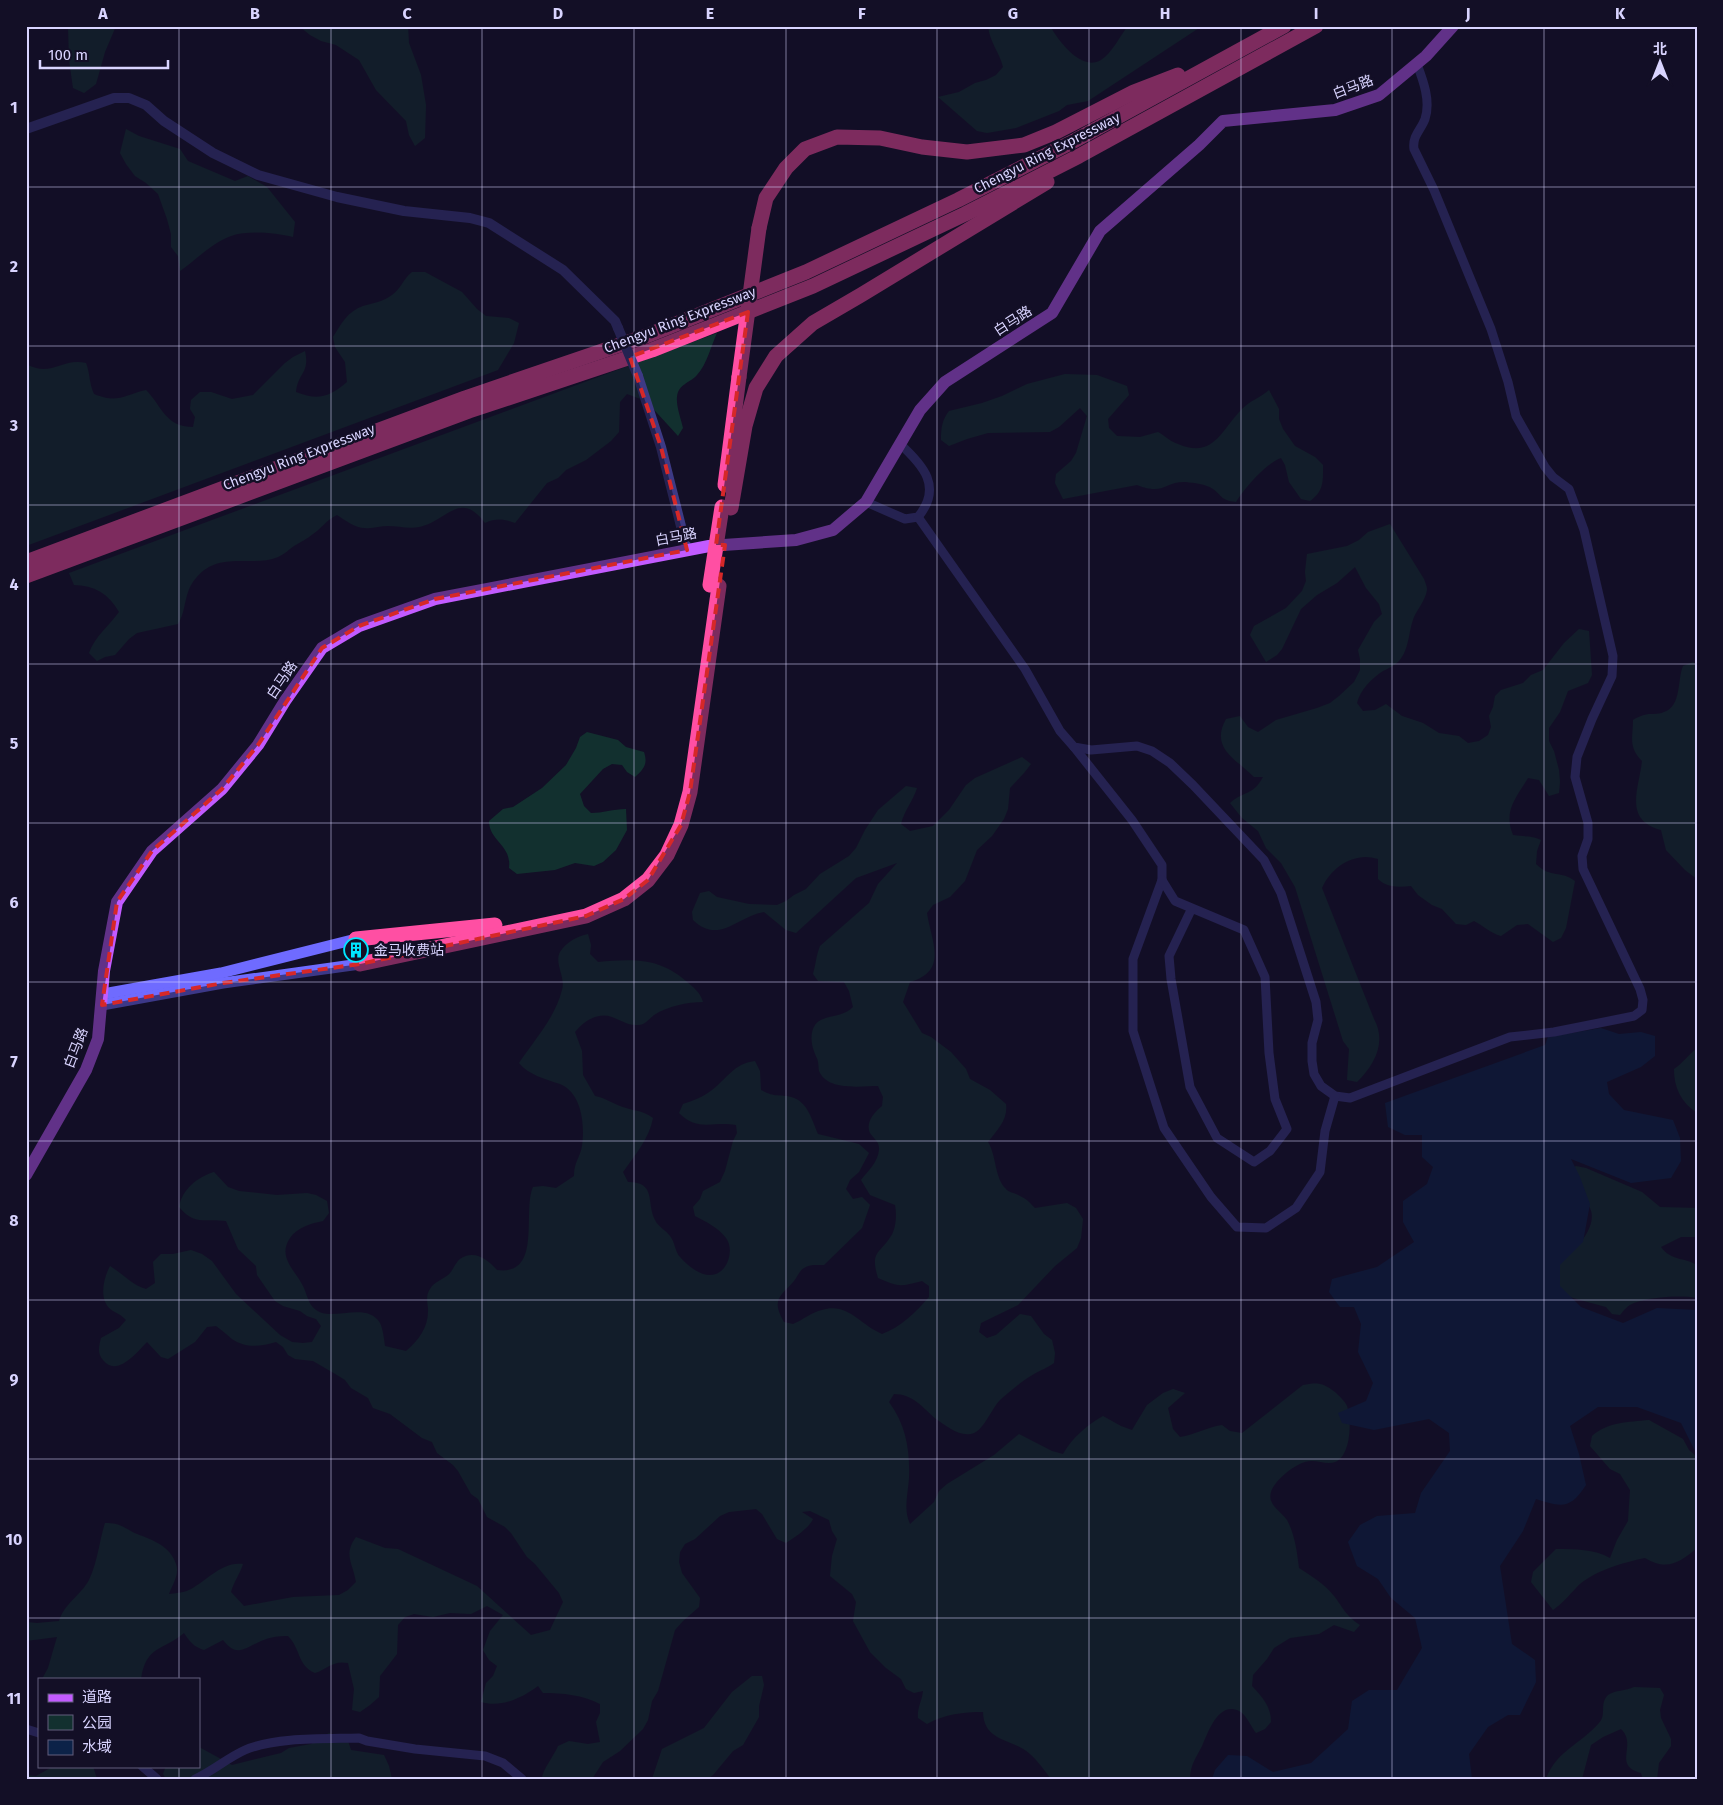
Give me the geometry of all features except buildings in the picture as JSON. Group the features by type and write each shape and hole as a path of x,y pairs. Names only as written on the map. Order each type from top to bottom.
{"highway":[{"name":"Chengyu Ring Expressway","path":"26,562 465,398 646,336 806,272 1064,147 1284,26"},
{"name":"Chengyu Ring Expressway","path":"26,576 469,410 652,350 812,286 1044,174 1316,26"},
{"path":"356,939 483,927 553,915 584,907 618,893 642,873 656,854 673,821 682,790 726,507 739,377 759,228 766,198 786,168 806,149 837,137 880,138 967,152 1024,145 1056,132 1134,92 1231,55"},
{"path":"726,507 756,388 776,356 813,323 1192,94"},
{"path":"360,964 586,916 624,899 648,880 667,855 682,825 690,792 715,585"}],"main road":[{"name":"白马路","path":"26,1175 86,1070 98,1039 104,971 117,902 152,851 222,789 258,745 285,701 322,648 359,626 435,599 709,546 796,540 834,530 866,502 920,410 945,382 1052,313 1100,231 1199,145 1222,121 1335,110 1379,95 1417,64 1453,26"},
{"path":"102,1000 221,974 356,939"},
{"path":"102,1000 360,964"}],"street":[{"path":"1074,747 1091,750 1137,746 1152,751 1170,763 1187,779 1264,860 1281,893 1316,1002 1318,1020 1312,1043 1314,1074 1321,1086 1335,1096 1350,1098 1510,1037 1554,1032 1634,1016 1642,1010 1643,1000 1640,989 1583,869 1582,856 1588,839 1588,823 1575,777 1577,757 1612,676 1613,656 1584,530 1569,489 1553,477 1544,467 1516,416 1508,382 1488,321 1434,190 1414,148 1413,142 1416,134 1426,117 1427,104 1424,82 1417,64"},
{"path":"26,128 114,98 129,98 146,105 164,121 213,153 258,174 337,197 404,211 470,218 489,223 563,270 615,321 638,376 661,447 686,550"},
{"path":"866,502 905,518 918,517 926,507 929,491 927,474 917,459 900,444"},
{"path":"918,517 1025,669 1060,731 1132,820 1162,865 1162,880 1133,959 1133,1031 1164,1128 1211,1197 1237,1227 1266,1228 1296,1208 1320,1172 1325,1132 1335,1096"},
{"path":"1162,880 1175,901 1192,908 1244,930 1265,977 1269,1053 1275,1099 1287,1129 1270,1151 1254,1162 1217,1138 1190,1087 1168,956 1192,908"},
{"path":"26,1729 38,1733"},
{"path":"195,1779 246,1750 268,1744 303,1740 359,1738 414,1749 485,1756 503,1763 522,1779"},
{"path":"144,1768 157,1779"}],"highlighted area":[{"path":"748,312 716,545 725,545 690,792 681,825 648,880 624,899 586,916 360,964 223,983 102,1005 117,902 152,851 222,789 258,745 322,648 359,626 435,599 687,550 661,447 630,357"}],"green space":[{"path":"68,26 116,26 105,52 96,84 84,93 73,88 69,60"},
{"path":"299,26 408,26 409,43 421,75 426,105 425,138 415,146 409,135 406,121 376,90 359,60 336,45 321,41 310,35"},
{"path":"988,26 1050,26 1071,53 1086,62 1093,63 1101,60 1109,53 1128,26 1202,26 1088,101 1067,105 1059,111 1016,128 987,133 977,131 938,97 959,92 975,83 986,80 996,75 1003,67"},
{"path":"126,129 139,136 180,149 188,161 235,181 248,176 267,187 295,222 293,237 262,233 245,233 231,236 211,247 180,271 178,256 171,247 171,234 158,194 135,176 120,153"},
{"path":"412,272 425,272 462,292 486,316 509,318 519,323 514,343 498,370 26,546 26,364 43,369 70,363 86,363 94,394 102,397 121,398 146,390 170,420 184,426 193,427 195,417 190,409 191,400 200,392 211,392 232,399 253,395 285,363 305,351 305,369 297,385 296,392 317,397 329,394 341,387 347,382 345,362 335,347 333,337 336,332 345,318 353,311 378,302 395,293"},
{"path":"717,333 700,371 694,378 682,386 678,393 677,404 683,428 678,436 646,401 627,394 620,402 619,432 611,441 586,460 566,470 558,478 547,483 515,523 493,520 485,523 476,513 460,508 429,524 415,528 388,526 361,528 337,515 311,536 278,557 268,560 225,562 215,564 205,570 196,578 189,590 178,624 137,633 115,655 97,661 89,653 98,636 119,612 111,600 100,592 81,585 74,585 69,573"},
{"path":"1065,374 1097,375 1127,386 1129,395 1108,419 1109,428 1117,436 1140,437 1158,432 1173,442 1190,448 1200,448 1215,440 1244,407 1269,390 1279,409 1279,419 1283,429 1295,446 1315,457 1323,465 1323,481 1320,489 1310,501 1301,499 1289,482 1285,465 1281,458 1262,471 1244,490 1236,502 1224,499 1207,486 1186,482 1179,482 1159,489 1137,485 1063,499 1055,483 1056,474 1071,461 1076,453 1087,416 1080,408 1059,427 1050,432 988,433 949,446 941,440 942,424 949,411 982,403 1027,384"},
{"path":"1390,524 1424,579 1427,590 1414,617 1403,656 1395,664 1375,677 1361,694 1357,703 1363,711 1375,710 1386,704 1402,716 1423,723 1439,733 1459,736 1468,743 1479,741 1488,735 1491,727 1489,716 1495,696 1501,690 1523,683 1531,675 1543,670 1564,643 1579,629 1589,631 1592,675 1588,683 1568,691 1560,712 1549,728 1549,741 1559,770 1559,793 1549,796 1539,780 1528,778 1515,798 1509,819 1513,835 1541,840 1537,851 1536,864 1541,869 1575,881 1566,928 1561,938 1553,942 1528,924 1517,925 1501,936 1474,921 1466,925 1456,924 1442,909 1432,905 1418,895 1411,886 1393,886 1381,882 1378,879 1378,859 1361,857 1353,859 1338,867 1326,880 1322,888 1378,1028 1379,1045 1377,1053 1369,1068 1357,1082 1347,1080 1349,1049 1343,1041 1295,887 1281,863 1266,848 1258,831 1242,818 1230,803 1252,790 1263,777 1254,777 1233,758 1227,752 1221,738 1226,719 1240,716 1248,727 1258,732 1276,720 1330,703 1354,682 1360,670 1358,650 1374,622 1382,614 1379,604 1366,588 1355,567 1337,583 1317,595 1301,609 1282,649 1277,655 1266,662 1250,635 1254,626 1286,608 1302,591 1306,581 1307,554 1347,546 1359,540 1368,532"},
{"path":"1693,662 1697,665 1697,697 1695,697 1697,699 1697,879 1685,870 1666,850 1661,830 1649,825 1637,811 1637,792 1642,761 1635,751 1632,737 1633,720 1646,714 1662,713 1670,709 1678,692 1683,666"},
{"path":"587,732 618,740 626,747 644,752 646,760 644,766 635,777 627,772 622,765 612,764 603,769 580,794 584,806 591,813 626,809 627,830 616,850 603,862 594,866 575,863 555,870 517,874 509,868 507,854 493,834 489,821 503,809 513,807 542,788 566,765 580,737"},
{"path":"1022,757 1031,764 1010,788 1008,809 1004,819 992,836 977,850 965,881 950,897 933,905 927,913 934,944 934,963 930,971 910,982 903,1002 922,1033 931,1037 951,1052 966,1069 970,1079 990,1090 1006,1104 1004,1120 988,1142 1002,1184 1007,1190 1025,1198 1035,1208 1067,1203 1076,1208 1083,1219 1081,1238 1077,1248 1055,1266 1018,1305 981,1323 979,1332 987,1338 996,1335 1020,1314 1031,1316 1044,1334 1052,1340 1055,1353 1054,1363 1025,1380 1004,1397 997,1404 985,1423 974,1433 959,1433 944,1425 907,1396 894,1394 889,1402 903,1429 908,1448 909,1478 906,1507 908,1518 910,1524 934,1502 939,1491 947,1484 994,1455 1019,1434 1052,1451 1063,1454 1080,1432 1103,1416 1132,1430 1147,1405 1163,1393 1173,1389 1185,1393 1168,1408 1173,1429 1180,1437 1222,1425 1230,1431 1242,1433 1303,1385 1320,1384 1327,1387 1343,1400 1349,1412 1349,1437 1344,1453 1332,1463 1312,1461 1294,1467 1282,1476 1273,1487 1270,1497 1273,1504 1290,1526 1299,1568 1318,1580 1334,1596 1348,1615 1360,1625 1354,1632 1334,1625 1319,1634 1290,1638 1274,1648 1253,1675 1252,1686 1265,1702 1271,1716 1271,1722 1265,1729 1256,1733 1242,1713 1232,1709 1225,1710 1211,1727 1192,1766 1190,1779 1051,1779 1030,1754 994,1735 988,1729 983,1712 954,1714 927,1724 918,1718 923,1691 914,1693 906,1689 901,1679 886,1668 870,1652 853,1621 856,1602 852,1594 830,1576 832,1556 837,1539 832,1531 829,1520 810,1511 802,1512 813,1519 808,1526 786,1543 777,1539 762,1514 756,1509 729,1512 720,1516 695,1539 685,1544 680,1552 679,1562 682,1573 700,1598 699,1607 675,1630 658,1691 652,1701 648,1720 643,1729 620,1751 603,1762 592,1779 542,1779 544,1771 558,1746 569,1741 588,1744 600,1742 596,1722 600,1713 600,1704 587,1698 573,1695 543,1693 538,1686 504,1703 489,1704 481,1702 486,1683 493,1676 497,1666 489,1660 483,1650 490,1631 503,1615 487,1606 471,1614 450,1613 433,1617 414,1614 405,1617 398,1625 397,1654 380,1676 379,1697 360,1712 352,1710 354,1689 348,1663 334,1664 315,1673 305,1666 288,1636 261,1641 241,1650 233,1649 223,1640 204,1650 192,1644 184,1633 151,1654 143,1668 141,1678 43,1678 48,1668 57,1637 26,1641 26,1622 59,1621 61,1615 89,1580 105,1523 122,1526 155,1541 170,1553 176,1564 177,1572 169,1594 189,1590 221,1569 235,1564 243,1564 231,1592 244,1606 293,1597 339,1595 356,1582 349,1554 356,1537 385,1548 398,1549 477,1586 531,1635 550,1630 563,1602 559,1593 527,1557 511,1533 505,1527 487,1517 478,1499 471,1494 458,1471 437,1453 432,1442 422,1438 390,1414 373,1408 368,1398 351,1388 345,1380 337,1375 313,1361 295,1359 288,1355 283,1347 276,1342 259,1345 243,1344 232,1339 216,1326 207,1327 195,1342 168,1359 161,1357 147,1342 126,1362 114,1366 108,1365 103,1360 99,1349 101,1338 119,1328 126,1320 108,1307 105,1302 103,1290 105,1277 110,1266 132,1282 146,1289 155,1283 153,1262 161,1254 173,1254 191,1250 202,1254 212,1261 236,1294 280,1335 292,1342 312,1342 321,1326 316,1319 275,1301 257,1275 256,1266 238,1249 226,1221 195,1219 179,1207 183,1195 191,1185 202,1177 214,1172 228,1187 239,1191 277,1195 307,1193 327,1201 329,1213 323,1221 305,1226 293,1234 286,1245 286,1257 303,1286 309,1301 317,1311 329,1314 361,1312 375,1317 381,1325 385,1346 406,1351 415,1342 423,1332 427,1321 427,1298 429,1291 450,1273 460,1259 465,1256 475,1255 485,1259 497,1270 511,1269 520,1263 526,1253 530,1198 533,1187 556,1188 574,1176 582,1146 582,1120 580,1110 573,1095 567,1088 532,1074 519,1063 550,1019 559,1000 563,985 558,961 560,952 569,942 580,936 588,934 591,945 590,954 598,962 634,960 665,967 676,973 694,988 703,1002 671,1007 659,1012 640,1025 631,1025 606,1016 591,1018 575,1032 582,1051 583,1075 595,1096 622,1107 643,1112 653,1118 645,1140 623,1172 628,1182 637,1183 647,1190 655,1220 672,1238 680,1257 691,1268 706,1275 716,1274 727,1263 730,1247 726,1238 716,1228 695,1216 693,1207 700,1199 703,1191 720,1182 737,1133 736,1125 699,1124 686,1119 679,1113 683,1104 709,1092 741,1065 755,1061 760,1071 761,1090 770,1094 797,1099 809,1112 818,1134 859,1144 869,1153 859,1172 850,1180 846,1189 853,1199 862,1197 870,1205 862,1228 824,1265 808,1266 801,1270 779,1299 778,1308 784,1322 793,1324 818,1311 831,1308 847,1312 882,1334 902,1323 913,1313 929,1297 929,1286 922,1281 900,1285 878,1278 875,1258 894,1229 895,1205 870,1195 861,1180 877,1158 879,1145 870,1133 869,1125 874,1114 882,1106 883,1097 878,1086 855,1087 838,1085 825,1079 819,1072 812,1038 813,1028 818,1022 848,1011 853,1007 849,991 844,982 818,981 813,974 820,946 869,903 878,884 897,863 856,878 796,933 786,930 764,912 720,930 711,930 702,927 693,920 692,912 700,893 709,891 717,897 749,904 777,905 786,901 806,889 820,874 849,856 856,848 878,810 906,786 917,788 901,824 910,831 933,826 949,810 966,785 975,778"},
{"path":"1697,1048 1697,1113 1691,1109 1680,1094 1675,1082 1674,1069"},
{"path":"1576,1166 1586,1168 1642,1192 1660,1207 1697,1208 1697,1237 1681,1237 1661,1247 1673,1257 1697,1265 1697,1298 1665,1297 1648,1299 1630,1305 1620,1315 1612,1314 1606,1307 1573,1298 1557,1291 1553,1269 1566,1258 1586,1234 1592,1216 1588,1203 1568,1171"},
{"path":"1649,1420 1683,1439 1689,1450 1697,1457 1697,1548 1672,1564 1660,1564 1645,1558 1627,1562 1598,1573 1582,1582 1553,1610 1531,1582 1533,1572 1556,1549 1591,1551 1610,1558 1617,1540 1628,1521 1630,1490 1620,1474 1610,1469 1590,1446 1592,1436 1611,1425"},
{"path":"752,1676 762,1676 764,1685 759,1706 759,1717 743,1745 733,1751 713,1775 707,1779 652,1779 662,1749 704,1728 732,1692"},
{"path":"1634,1687 1660,1688 1664,1695 1660,1710 1661,1718 1671,1739 1671,1746 1659,1763 1657,1779 1643,1779 1641,1773 1628,1765 1626,1760 1626,1735 1621,1729 1591,1745 1582,1779 1546,1779 1556,1761 1601,1720 1605,1698 1614,1692"},
{"path":"329,1733 348,1741 351,1750 384,1755 392,1779 166,1779 163,1774 165,1768 200,1768 200,1748 232,1765 281,1753 289,1748 311,1744"},
{"path":"50,1768 94,1768 97,1779 26,1779 26,1775 36,1776"}],"water":[{"path":"1601,1028 1619,1034 1641,1032 1655,1036 1655,1056 1641,1067 1607,1082 1609,1094 1624,1110 1673,1120 1680,1138 1681,1161 1671,1178 1631,1183 1571,1159 1590,1204 1583,1242 1560,1265 1560,1286 1581,1307 1623,1323 1657,1308 1697,1310 1697,1455 1681,1423 1637,1407 1598,1407 1570,1426 1586,1485 1570,1503 1559,1505 1536,1499 1523,1531 1500,1566 1512,1644 1535,1660 1536,1682 1520,1715 1508,1715 1488,1727 1469,1754 1472,1779 1212,1779 1215,1770 1228,1755 1247,1756 1273,1772 1311,1763 1348,1729 1352,1701 1369,1690 1397,1690 1422,1648 1415,1618 1391,1598 1378,1579 1357,1566 1348,1542 1360,1525 1377,1516 1415,1513 1421,1493 1450,1451 1449,1433 1429,1419 1374,1430 1342,1423 1338,1413 1366,1401 1373,1383 1358,1352 1361,1324 1354,1307 1340,1307 1329,1292 1332,1279 1377,1267 1414,1242 1403,1222 1403,1201 1427,1184 1433,1167 1422,1157 1422,1135 1405,1135 1388,1127 1385,1103 1545,1045 1548,1037"}],"place":[{"name":"金马收费站","path":"356,950"}]}
